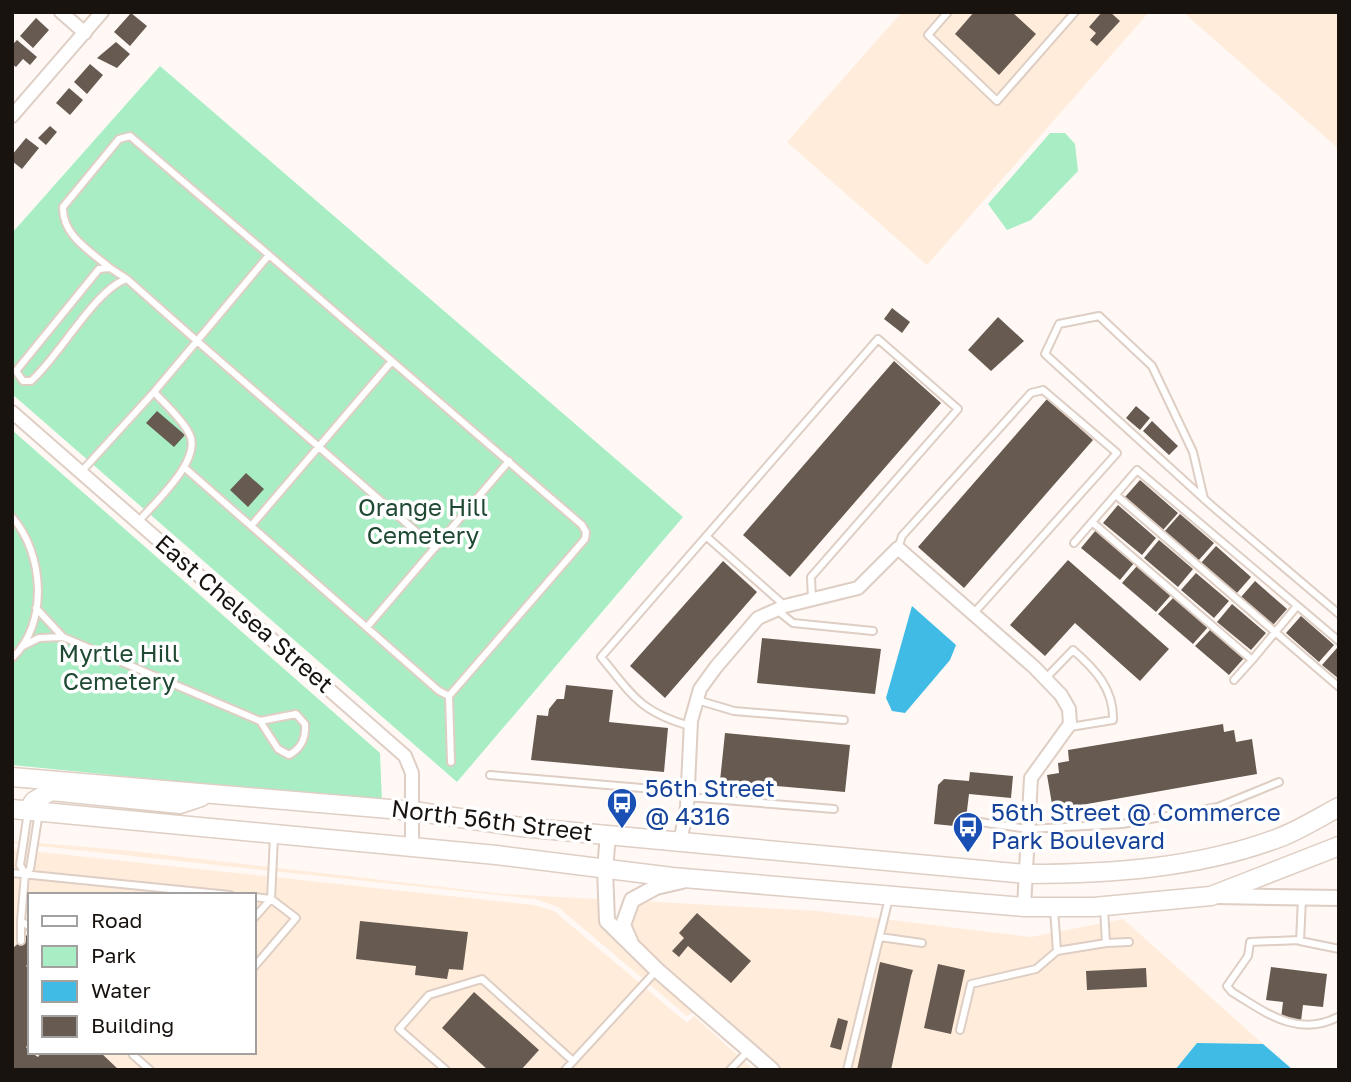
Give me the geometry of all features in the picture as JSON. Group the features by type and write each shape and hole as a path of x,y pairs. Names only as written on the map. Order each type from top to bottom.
{"main road":[{"name":"North 56th Street","path":"12,777 413,811 521,827 1026,874 1091,874 1206,859 1282,836 1339,807"},
{"path":"26,810 34,801 51,791 180,804 198,799 206,793"},
{"name":"North 56th Street","path":"26,810 412,847 692,879 1024,907 1103,906 1211,896 1339,846"}],"street":[{"path":"61,12 85,33"},
{"path":"12,116 102,12"},
{"name":"East Chelsea Street","path":"12,412 405,756 412,774 412,847"},
{"path":"680,842 688,794 690,726 700,689 716,667 758,618 781,608 858,588 898,548 1062,695 1069,709 1068,727 1031,778 1024,907"},
{"path":"608,835 605,869 607,921 657,970 772,1070"},
{"path":"636,951 623,925 632,900 656,887 692,879"},
{"path":"1211,896 1339,898"}],"lane":[{"path":"948,12 928,35 997,101 1075,12"},
{"path":"435,548 127,279 72,235 63,220 63,207 119,139 130,136 509,461 582,525 586,532 585,539 449,696 451,762"},
{"path":"81,472 154,392 270,255"},
{"path":"110,268 99,269 23,358 16,371 23,381 31,381 40,373 103,296 119,281 127,279"},
{"path":"1204,499 1192,452 1152,366 1099,316 1059,324 1045,354 1204,499 1339,614"},
{"path":"690,726 665,719 642,707 601,657 878,339 958,409 811,577 812,600"},
{"path":"251,526 392,361"},
{"path":"898,548 902,536 1031,393 1044,390 1117,453 973,614"},
{"path":"138,522 186,468 192,452 191,435 154,392"},
{"path":"367,627 509,461"},
{"path":"186,468 439,691 449,696"},
{"path":"1074,543 1138,470 1339,641"},
{"path":"1115,495 1339,687"},
{"path":"12,517 29,543 37,580 33,628 23,646 12,658"},
{"path":"1092,522 1252,660"},
{"path":"707,537 781,608 793,623 873,631"},
{"path":"1234,680 1297,606"},
{"path":"36,608 63,637 260,722 278,749 289,755 296,751 306,737 306,724 296,714 260,722"},
{"path":"23,646 39,638 63,637"},
{"path":"1045,679 1073,650 1094,668 1105,684 1113,707 1114,720 1068,727"},
{"path":"697,700 734,711 844,720"},
{"path":"490,775 834,809"},
{"path":"980,822 1028,829 1122,824 1218,807 1279,782"},
{"path":"22,940 25,874 20,865 26,810"},
{"path":"25,874 30,869 26,810"},
{"path":"256,916 271,899 274,834"},
{"path":"12,873 155,891 192,893"},
{"path":"847,1070 889,896"},
{"path":"256,897 271,899 296,918 256,965"},
{"path":"1300,940 1302,897"},
{"path":"1103,906 1106,943"},
{"path":"1054,907 1057,951"},
{"path":"21,921 28,926"},
{"path":"880,937 922,943"},
{"path":"1339,949 1300,940 1250,942 1248,956 1227,986 1231,992 1285,1023 1312,1024 1338,1018 1339,1011"},
{"path":"960,1030 971,984 1036,969 1057,951 1129,942"},
{"path":"565,1070 657,970"},
{"path":"446,1070 399,1029 429,995 482,979 573,1061"},
{"path":"731,1070 749,1050"},
{"path":"134,1054 150,1070"}],"shaded area":[{"path":"902,12 1149,12 927,265 787,142"},
{"path":"1183,12 1339,12 1339,149"},
{"path":"12,841 122,850 503,894 598,899 599,916 608,934 694,1011 687,1016 558,907 535,899"},
{"path":"12,849 533,905 554,911 687,1023 694,1016 754,1070 12,1070"},
{"path":"640,901 817,911 1031,937 1123,919 1263,1044 1197,1043 1175,1070 783,1070 642,946 630,923 630,916"}],"green space":[{"name":"Orange Hill Cemetery","path":"160,66 683,517 457,782 12,394 12,233"},
{"path":"1050,133 1065,133 1075,144 1078,171 1031,220 1007,230 988,204"},
{"name":"Myrtle Hill Cemetery","path":"12,430 380,753 382,802 12,765"}],"water":[{"path":"912,606 956,645 950,660 905,713 892,711 886,698"},
{"path":"1197,1043 1263,1044 1293,1070 1175,1070"}],"building":[{"path":"974,12 1012,12 1036,34 999,75 955,34"},
{"path":"1102,12 1110,12 1120,21 1097,46 1090,40 1096,33 1089,27"},
{"path":"131,13 147,26 130,46 114,32"},
{"path":"36,18 49,30 33,48 20,36"},
{"path":"17,40 37,57 30,65 23,59 16,67 12,64 12,45"},
{"path":"116,42 130,54 117,68 97,58"},
{"path":"90,64 103,75 87,94 74,82"},
{"path":"69,88 83,100 70,115 56,103"},
{"path":"50,126 57,132 46,145 38,138"},
{"path":"26,138 39,148 22,169 12,161 12,155"},
{"path":"892,308 910,322 902,333 884,319"},
{"path":"998,317 1024,341 991,371 968,350"},
{"path":"894,361 941,403 790,577 743,535"},
{"path":"1047,399 1093,440 964,588 918,547"},
{"path":"1136,406 1150,418 1140,430 1126,418"},
{"path":"157,411 185,435 174,447 146,423"},
{"path":"1152,421 1178,446 1169,455 1143,431"},
{"path":"246,473 264,489 248,507 230,490"},
{"path":"1140,480 1178,513 1163,530 1125,497"},
{"path":"1118,505 1156,538 1142,555 1103,523"},
{"path":"1180,514 1214,543 1198,561 1164,532"},
{"path":"1096,530 1134,563 1120,580 1081,548"},
{"path":"1159,540 1193,569 1178,587 1144,558"},
{"path":"1216,546 1251,577 1236,594 1201,563"},
{"path":"1068,560 1169,649 1140,681 1075,623 1045,656 1010,625"},
{"path":"723,561 757,592 665,698 630,666"},
{"path":"1137,566 1171,595 1156,612 1122,583"},
{"path":"1196,573 1229,601 1214,618 1181,590"},
{"path":"1255,581 1287,609 1273,625 1241,597"},
{"path":"1174,597 1208,627 1193,644 1158,614"},
{"path":"1232,604 1266,633 1251,650 1217,622"},
{"path":"1301,616 1334,645 1319,662 1286,633"},
{"path":"1211,629 1244,658 1229,675 1195,646"},
{"path":"762,638 881,649 875,694 757,683"},
{"path":"1339,649 1339,679 1322,665"},
{"path":"566,685 613,690 609,722 668,728 664,772 531,760 537,715 548,716 549,709 557,699 564,699"},
{"path":"1223,724 1224,732 1234,730 1236,742 1252,739 1257,774 1053,810 1047,775 1059,773 1058,763 1069,761 1068,750"},
{"path":"725,733 850,745 845,792 720,781"},
{"path":"970,772 1013,776 1011,798 969,794 965,827 934,824 938,785 944,779 969,781"},
{"path":"697,913 751,961 731,983 688,946 679,957 672,951 684,938 679,933"},
{"path":"360,921 468,932 463,970 449,969 447,979 415,975 416,966 356,959"},
{"path":"28,936 28,1054 38,1057 40,1054 102,1054 119,1070 12,1070 12,949"},
{"path":"880,962 913,970 891,1070 857,1070"},
{"path":"938,964 965,970 951,1034 924,1028"},
{"path":"1271,967 1327,974 1323,1007 1303,1005 1301,1021 1281,1019 1283,1002 1266,1000"},
{"path":"1146,968 1147,987 1087,990 1086,971"},
{"path":"474,992 539,1050 521,1070 488,1070 442,1028"},
{"path":"838,1018 848,1021 841,1050 830,1047"}],"place":[{"name":"56th Street @ 4316","path":"622,830"},
{"name":"56th Street @ Commerce Park Boulevard","path":"968,854"}]}
